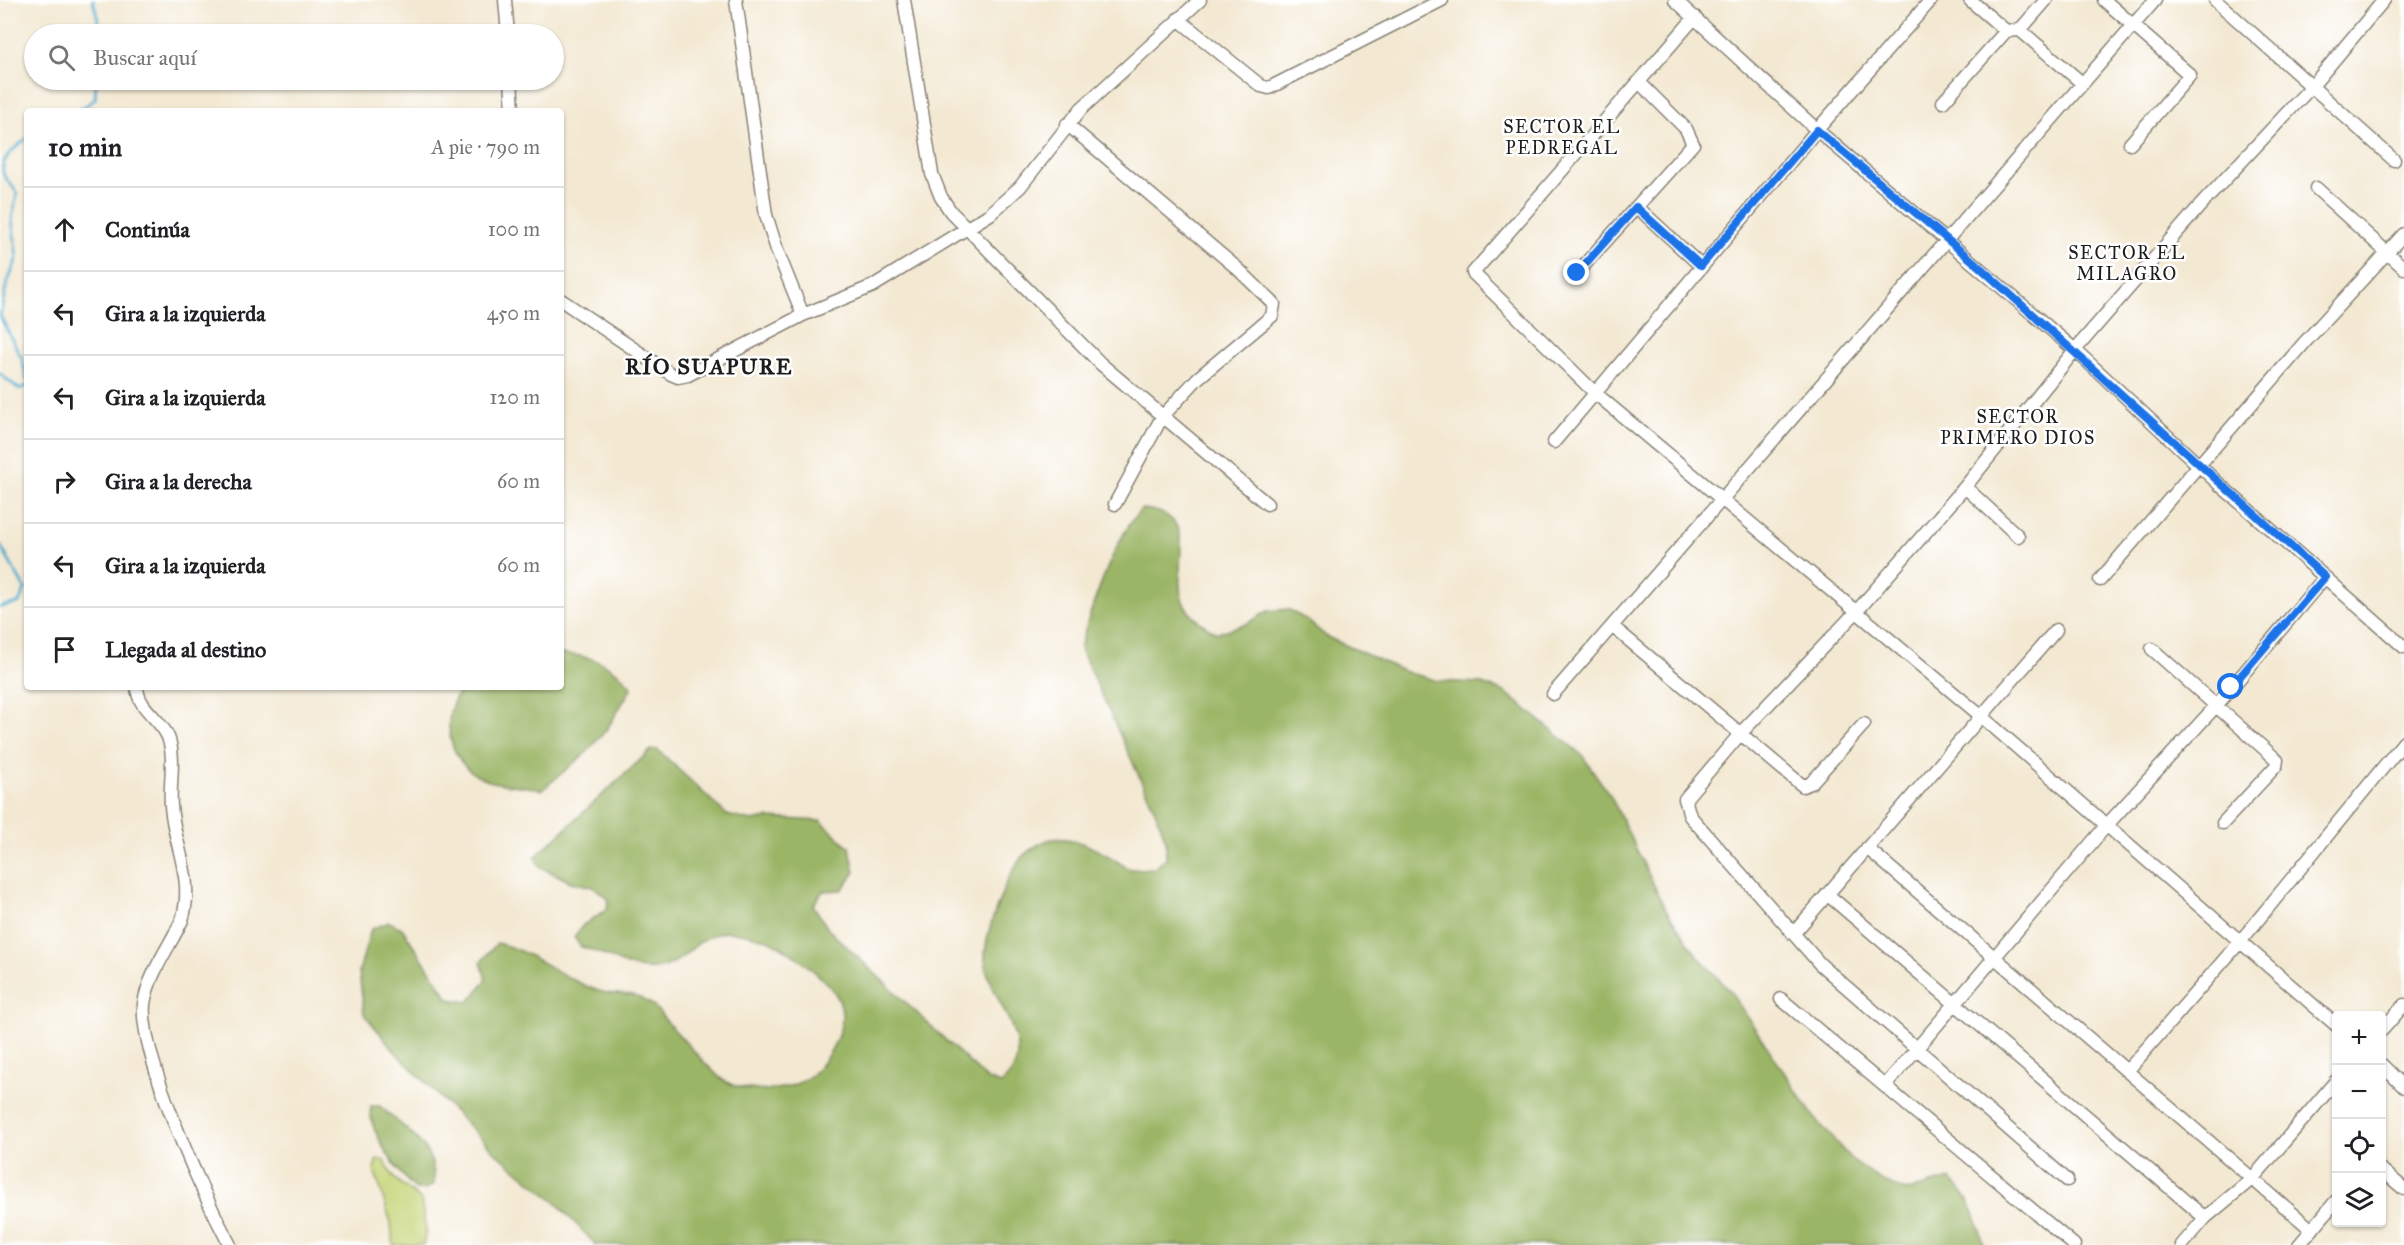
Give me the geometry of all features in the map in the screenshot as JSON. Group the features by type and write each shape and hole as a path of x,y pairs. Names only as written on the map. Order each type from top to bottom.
{"street":[{"path":"505,0 507,24"},
{"path":"736,0 766,215 778,253 803,315"},
{"path":"904,0 932,174 941,196 966,230 1077,341 1162,417 1267,504"},
{"path":"564,302 678,377 688,375 803,315 873,286 990,214 1012,195 1067,124 1200,0"},
{"path":"1178,19 1261,87 1269,88 1442,0"},
{"path":"1675,0 1817,130 2075,351 2198,465 2404,647"},
{"path":"1554,442 1817,130 1931,0"},
{"path":"1970,0 2006,31"},
{"path":"1943,102 2006,31 2019,30 2046,0"},
{"path":"2104,0 2190,75 2130,144"},
{"path":"1553,694 2155,0"},
{"path":"2215,0 2313,85 2394,160"},
{"path":"2067,1180 1838,981 1793,934 1750,881 1695,822 1686,807 1689,791 1857,611 1965,487 2075,351 2198,208 2313,85 2384,0"},
{"path":"1695,17 1473,273 1595,393 1981,716 2239,943 2332,1021"},
{"path":"2019,30 2082,83"},
{"path":"1577,273 1693,144 1686,129 1639,82"},
{"path":"512,90 513,108"},
{"path":"1067,124 1238,269 1274,304 1272,316 1198,378 1162,417 1114,504"},
{"path":"2316,188 2404,268"},
{"path":"1636,207 1701,266"},
{"path":"2100,580 2305,342 2404,234"},
{"path":"1965,487 2018,536"},
{"path":"1885,1086 2106,826 2214,707 2325,577"},
{"path":"1612,626 1803,786 1811,783 1864,724"},
{"path":"1793,934 2056,630"},
{"path":"2152,649 2277,763 2223,823"},
{"path":"137,690 138,697 168,738 171,807 187,879 182,920 146,994 146,1029 160,1081 184,1143 230,1245"},
{"path":"2128,1070 2239,943 2404,744"},
{"path":"1867,848 2312,1230"},
{"path":"1827,894 2205,1218"},
{"path":"1781,999 2074,1245"},
{"path":"2386,1025 2404,1005"},
{"path":"2386,1069 2404,1086"},
{"path":"2182,1245 2205,1218 2253,1178 2332,1087"},
{"path":"2385,1173 2404,1189"},
{"path":"2299,1245 2332,1207"}],"green space":[{"path":"1142,509 1161,513 1173,521 1179,532 1181,546 1181,592 1185,606 1203,625 1217,633 1246,624 1268,611 1288,609 1307,620 1327,637 1406,672 1438,681 1479,683 1505,692 1582,755 1611,797 1665,908 1696,954 1730,991 1814,1117 1850,1158 1885,1183 1906,1191 1950,1179 1968,1201 1976,1217 1984,1245 596,1245 555,1202 495,1152 397,1054 364,1014 359,971 371,929 389,922 402,928 449,999 469,1002 486,980 481,962 497,943 511,947 599,991 643,999 656,1008 721,1079 732,1085 750,1089 775,1089 789,1087 812,1075 834,1045 842,1022 841,1006 830,988 797,957 765,939 725,932 709,937 668,966 657,969 635,968 581,947 574,937 583,925 606,910 609,900 594,887 571,882 540,867 535,857 651,750 658,750 727,815 752,821 768,818 821,821 850,848 855,872 842,890 823,891 813,905 828,929 987,1079 1001,1084 1012,1071 1017,1057 1016,1043 1012,1028 991,983 985,957 995,911 1021,858 1027,852 1049,840 1067,839 1091,847 1132,869 1155,868 1166,858 1166,841 1156,813 1080,648 1113,554 1132,520"},
{"path":"564,654 582,656 600,662 617,672 632,687 607,729 587,752 542,790 486,780 463,764 451,740 449,726 450,712 461,690 564,690"},
{"path":"371,1106 380,1106 418,1139 434,1170 434,1184 426,1189 416,1189 401,1173 379,1138 371,1115"},
{"path":"377,1159 384,1161 394,1178 421,1200 426,1230 423,1245 393,1245 391,1223 374,1169"}],"waterway":[{"path":"93,0 98,24"},
{"path":"82,108 95,99 95,90"},
{"path":"24,141 10,153 3,167 4,176 17,194 12,219 17,258 6,287 0,316 24,367"},
{"path":"0,374 19,389 24,387"},
{"path":"0,545 24,587"},
{"path":"0,607 19,603 24,591"}],"district":[{"name":"SECTOR EL PEDREGAL","path":"1562,137"},
{"name":"SECTOR EL MILAGRO","path":"2127,263"},
{"name":"RÍO SUAPURE","path":"709,366"},
{"name":"SECTOR PRIMERO DIOS","path":"2018,427"}],"route":[{"path":"1577,273 1636,207 1701,266 1817,130 1946,241 1974,262 2325,577 2231,687"}]}
